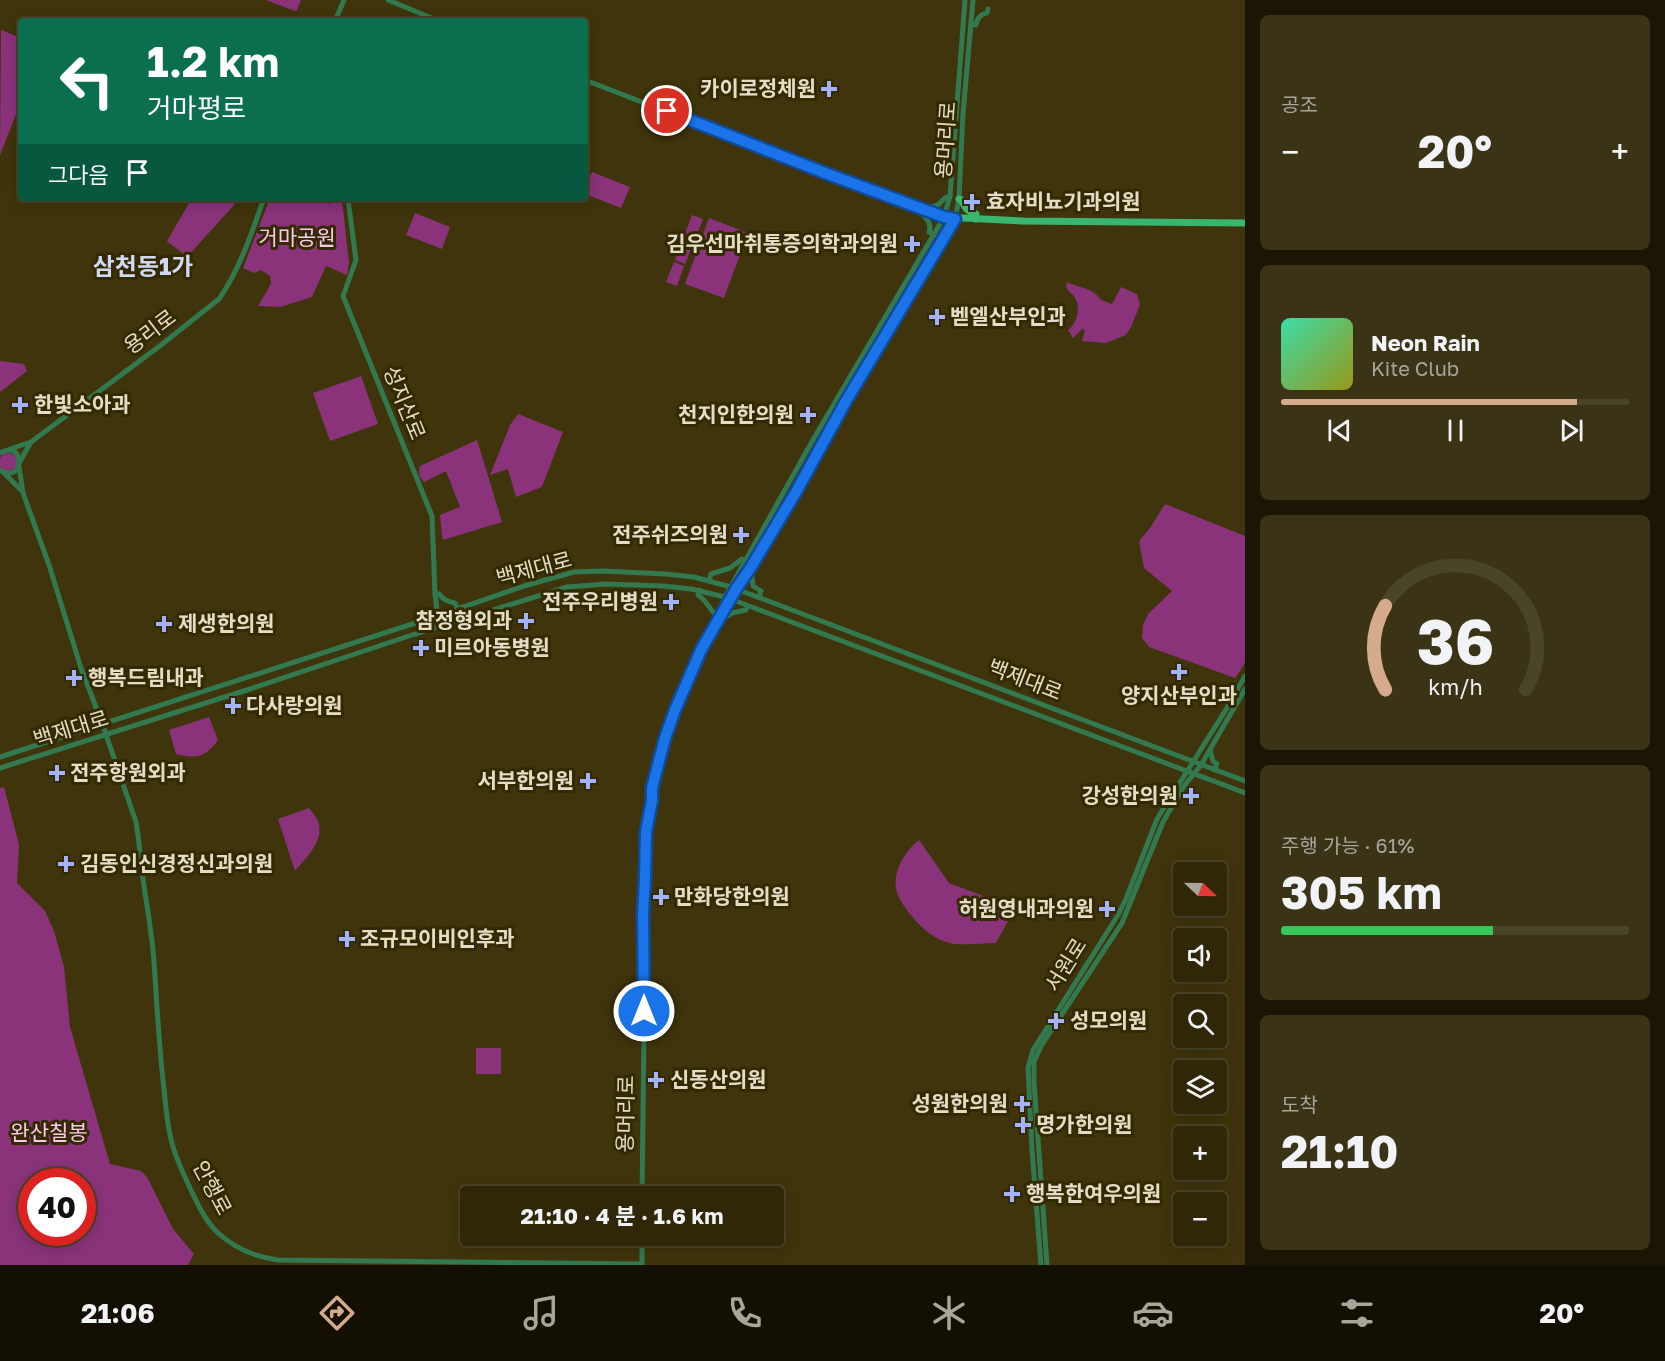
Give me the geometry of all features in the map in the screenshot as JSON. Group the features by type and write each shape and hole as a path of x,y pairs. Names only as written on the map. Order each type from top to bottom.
{"main road":[{"path":"959,199 970,213 976,214 976,219"},
{"path":"944,217 1245,223"}],"street":[{"path":"336,18 344,0"},
{"path":"388,0 433,18"},
{"name":"용머리로","path":"642,1186 643,914 646,832 652,788 665,738 706,636 728,598 745,561 814,438 944,217 951,196 965,0"},
{"name":"용머리로","path":"733,588 751,567 796,492 846,401 955,219 959,199 963,114 973,0"},
{"path":"971,24 976,25 977,19 982,14 987,14 988,9"},
{"path":"588,81 944,217"},
{"path":"924,209 938,205 951,196"},
{"name":"용리로","path":"19,465 31,442 219,299 226,290 246,249 263,201"},
{"name":"성지산로","path":"348,201 356,260 343,296 432,516 435,594 439,626"},
{"path":"924,209 923,215 931,228 929,232 934,235"},
{"path":"2,452 31,442"},
{"path":"2,452 15,453 19,457 23,493 49,565 81,668 106,735"},
{"path":"2,471 11,473 19,465"},
{"path":"2,471 23,493"},
{"path":"709,581 711,574 730,568 742,559 745,561"},
{"path":"751,567 753,586 761,591 759,597"},
{"name":"백제대로","path":"0,757 524,586 574,572 603,570 694,577 733,588 1245,781"},
{"name":"백제대로","path":"0,768 567,587 606,584 700,590 728,598 1245,793"},
{"path":"700,590 698,595 722,620 732,613 746,610 748,606"},
{"path":"435,594 439,594 448,602 455,603 458,609"},
{"name":"서원로","path":"1041,1265 1032,1150 1028,1068 1030,1057 1118,915 1155,824 1245,676"},
{"name":"서원로","path":"1047,1265 1034,1062 1048,1035 1122,923 1163,822 1184,786 1201,765 1245,689"},
{"name":"안행로","path":"106,735 139,837 153,948 168,1127 172,1144 195,1200 216,1231 226,1240 247,1252 278,1260 642,1264"},
{"path":"1210,750 1217,764 1214,770"},
{"path":"642,1246 642,1264"}],"green space":[{"path":"266,0 301,0 295,11"},
{"path":"1,30 18,37 18,110 0,155"},
{"path":"592,172 630,187 621,208 588,195 588,181"},
{"path":"190,201 231,201 235,204 187,257 167,241"},
{"name":"거마공원","path":"269,201 323,201 330,204 332,201 342,201 349,263 347,275 326,266 312,297 280,307 258,306 271,284 270,276 261,270 254,273 243,268"},
{"path":"415,213 450,227 442,249 406,235"},
{"path":"692,215 703,219 695,240 684,236"},
{"path":"709,218 748,233 724,298 685,284"},
{"path":"682,240 693,244 685,264 675,260"},
{"path":"674,262 684,266 677,286 666,282"},
{"path":"1067,282 1090,291 1101,300 1112,304 1121,287 1137,294 1140,305 1126,335 1106,343 1082,341 1085,330 1082,329 1073,338 1068,330 1076,320 1078,306 1066,287"},
{"path":"0,361 24,364 27,371 0,392"},
{"path":"361,376 378,424 330,441 313,393"},
{"path":"518,414 563,432 542,487 516,497 508,469 490,475 510,425"},
{"path":"477,440 502,522 443,540 440,515 460,507 446,471 424,482 419,475 420,466"},
{"path":"8,453 14,456 17,462 14,468 8,471 2,468 -1,462 2,456"},
{"path":"1165,504 1245,536 1245,663 1235,678 1149,647 1142,638 1143,625 1148,614 1172,591 1144,568 1139,541"},
{"path":"209,717 218,740 213,746 200,756 176,754 169,730"},
{"name":"완산칠봉","path":"4,787 19,845 17,883 45,911 54,931 64,967 70,1027 110,1164 141,1171 147,1177 173,1229 194,1254 188,1265 0,1265 0,788"},
{"path":"309,808 318,821 319,835 309,854 295,871 278,819"},
{"path":"919,840 949,883 1015,908 996,943 945,942 926,931 906,909 896,889 897,874 903,858"},
{"path":"476,1048 501,1048 501,1074 476,1074"}],"place":[{"name":"카이로정체원","path":"829,89"},
{"name":"효자비뇨기과의원","path":"972,202"},
{"name":"김우선마취통증의학과의원","path":"912,244"},
{"name":"벧엘산부인과","path":"937,317"},
{"name":"한빛소아과","path":"20,405"},
{"name":"천지인한의원","path":"808,415"},
{"name":"전주쉬즈의원","path":"741,535"},
{"name":"전주우리병원","path":"671,602"},
{"name":"참정형외과","path":"526,621"},
{"name":"제생한의원","path":"164,624"},
{"name":"미르아동병원","path":"421,648"},
{"name":"양지산부인과","path":"1179,672"},
{"name":"행복드림내과","path":"74,678"},
{"name":"다사랑의원","path":"233,706"},
{"name":"전주항원외과","path":"57,773"},
{"name":"서부한의원","path":"588,781"},
{"name":"강성한의원","path":"1191,796"},
{"name":"김동인신경정신과의원","path":"66,864"},
{"name":"만화당한의원","path":"661,897"},
{"name":"허원영내과의원","path":"1107,909"},
{"name":"조규모이비인후과","path":"347,939"},
{"name":"성모의원","path":"1056,1021"},
{"name":"신동산의원","path":"656,1080"},
{"name":"성원한의원","path":"1022,1104"},
{"name":"명가한의원","path":"1023,1125"},
{"name":"행복한여우의원","path":"1012,1194"}],"district":[{"name":"삼천동1가","path":"143,267"}],"route":[{"path":"644,1011 643,914 646,832 652,788 675,710 701,650 955,219 867,189 667,111"}]}
